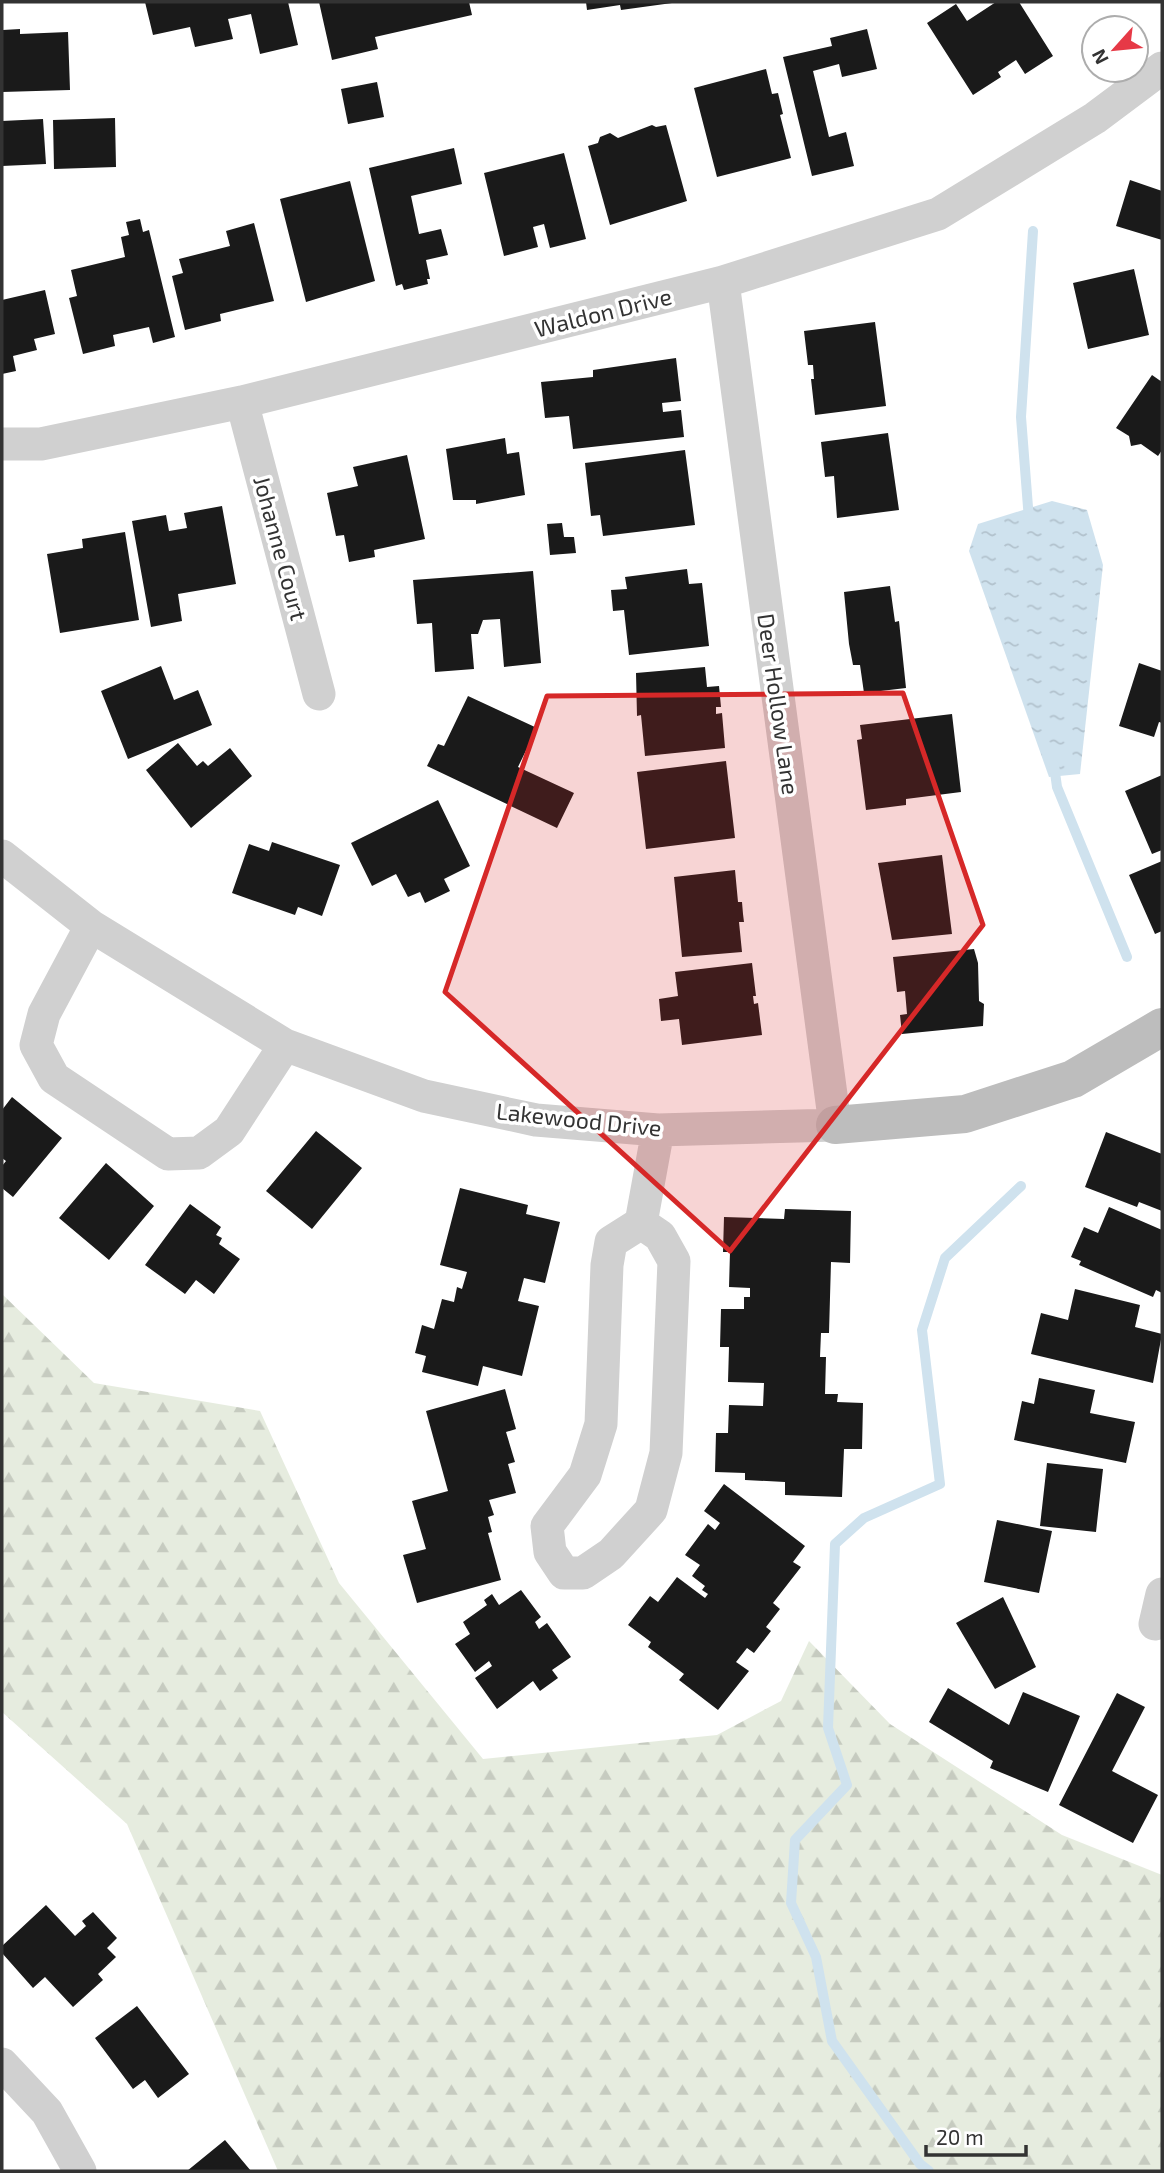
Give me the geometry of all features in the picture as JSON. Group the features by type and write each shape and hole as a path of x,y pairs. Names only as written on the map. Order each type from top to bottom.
{"street":[{"name":"Waldon Drive","path":"2,444 41,444 242,402 723,282 938,214 1095,118 1162,68"},
{"name":"Deer Hollow Lane","path":"723,282 835,1125"},
{"name":"Johanne Court","path":"242,402 319,694"},
{"name":"Lakewood Drive","path":"2,856 91,926 285,1045 424,1097 536,1120 658,1130 835,1125 965,1114 1073,1079 1162,1027"},
{"path":"91,926 44,1014 36,1045 54,1078 168,1154 199,1153 229,1131 285,1045"},
{"path":"642,1223 660,1236 674,1261 666,1453 650,1510 611,1554 583,1573 564,1573 550,1552 547,1526 585,1475 601,1424 607,1265 611,1242 642,1223 658,1130"},
{"path":"2,2064 47,2112 80,2171"}],"highlighted area":[{"path":"903,693 983,925 730,1251 445,992 547,696"}],"green space":[{"path":"2,1294 94,1383 260,1411 339,1583 483,1759 717,1735 781,1701 809,1641 890,1724 1062,1835 1162,1875 1162,2171 278,2171 127,1824 2,1712"}],"water":[{"path":"1052,501 1087,510 1103,565 1080,774 1049,777 969,551 978,524"}],"building":[{"path":"145,2 288,2 298,45 260,54 251,14 228,19 233,39 195,47 190,27 153,35"},
{"path":"319,2 469,2 472,15 375,37 378,49 332,60"},
{"path":"586,2 672,3 621,10 620,5 587,10"},
{"path":"996,2 1019,2 1053,56 1025,74 1016,60 998,72 1001,77 973,95 927,23 956,4 967,21"},
{"path":"20,29 20,34 68,32 70,90 2,92 3,30"},
{"path":"867,29 877,69 842,77 839,64 813,71 829,137 846,132 854,166 812,176 783,57 832,46 830,38"},
{"path":"766,69 772,94 778,93 783,114 780,115 791,158 717,177 694,88"},
{"path":"377,82 384,117 348,124 341,89"},
{"path":"115,118 116,167 54,169 53,120"},
{"path":"43,119 46,164 2,166 2,121"},
{"path":"652,125 666,125 687,201 610,225 588,146 598,143 600,137 610,133 618,138"},
{"path":"454,148 462,184 411,196 419,234 441,229 448,255 426,260 430,279 427,279 428,284 404,290 402,284 396,286 369,168"},
{"path":"564,153 586,239 550,248 544,224 533,227 538,247 504,256 484,173"},
{"path":"1130,180 1162,191 1162,240 1116,226"},
{"path":"350,181 375,281 306,302 280,199"},
{"path":"140,219 143,232 149,230 175,337 153,343 149,327 113,335 115,346 83,354 69,298 77,296 71,270 125,257 121,237 129,235 126,222"},
{"path":"254,223 274,301 220,314 221,321 185,330 172,276 183,273 179,259 230,246 226,231"},
{"path":"1134,269 1149,335 1088,349 1073,283"},
{"path":"45,290 55,334 34,339 37,350 13,356 16,371 2,374 2,300"},
{"path":"875,322 886,406 815,415 811,379 814,379 813,365 808,365 804,331"},
{"path":"676,358 681,401 662,403 663,412 681,410 684,437 573,449 569,416 545,418 541,382 593,377 593,370"},
{"path":"1152,375 1162,382 1162,450 1158,456 1141,444 1131,446 1129,436 1116,428"},
{"path":"888,433 899,510 837,518 834,476 825,477 821,442"},
{"path":"505,438 507,454 519,452 525,495 476,504 476,500 453,500 446,449"},
{"path":"685,450 695,525 603,536 600,515 591,516 585,463"},
{"path":"407,455 425,539 374,550 375,557 349,562 344,535 336,536 327,493 358,486 353,467"},
{"path":"222,506 236,584 178,594 182,621 151,627 132,521 166,515 169,531 187,528 184,513"},
{"path":"562,523 564,537 574,537 576,553 550,555 547,524"},
{"path":"125,532 139,620 60,633 47,554 83,548 82,539"},
{"path":"687,569 689,584 702,583 709,646 629,655 624,610 613,611 611,590 627,589 625,577"},
{"path":"533,571 541,663 504,667 500,619 483,620 478,634 471,634 474,669 435,672 432,623 417,624 413,580"},
{"path":"890,586 895,622 899,621 906,688 864,693 860,665 853,665 844,592"},
{"path":"1139,663 1162,671 1162,723 1159,722 1154,737 1119,726"},
{"path":"161,666 174,700 198,690 212,725 128,759 101,691"},
{"path":"705,667 707,687 719,686 721,707 716,707 716,714 722,713 725,748 645,756 641,715 637,716 636,673"},
{"path":"468,696 537,728 518,767 574,793 557,828 427,766 438,744 444,746"},
{"path":"952,714 961,792 906,799 906,805 866,810 857,740 862,739 860,725"},
{"path":"178,743 197,766 203,761 208,766 230,748 252,776 191,828 146,770"},
{"path":"726,761 735,838 646,849 637,772"},
{"path":"1162,775 1162,850 1152,854 1125,791"},
{"path":"438,800 470,866 444,879 450,891 425,903 420,892 408,897 396,874 372,886 351,843"},
{"path":"272,842 340,865 322,916 298,907 295,915 232,893 249,844 269,851"},
{"path":"942,855 952,934 892,940 878,863"},
{"path":"1162,861 1162,931 1155,934 1129,875"},
{"path":"735,870 738,902 742,902 744,922 739,922 742,952 682,957 674,877"},
{"path":"974,949 978,963 979,1001 984,1004 983,1026 902,1034 900,1015 907,1014 905,991 897,992 893,957"},
{"path":"752,963 756,996 753,996 754,1004 758,1003 762,1035 682,1045 679,1019 661,1021 659,999 678,996 675,972"},
{"path":"12,1097 62,1138 13,1197 2,1188 2,1166 6,1161 2,1158 2,1110"},
{"path":"316,1131 362,1168 312,1229 266,1191"},
{"path":"1106,1132 1162,1154 1162,1211 1139,1202 1137,1207 1085,1187"},
{"path":"106,1163 154,1206 109,1260 59,1218"},
{"path":"460,1188 528,1205 526,1214 560,1222 545,1283 524,1278 518,1301 539,1306 522,1376 483,1366 478,1386 422,1372 426,1356 415,1353 422,1325 434,1329 442,1299 454,1302 457,1287 462,1289 467,1272 440,1265"},
{"path":"190,1204 221,1227 216,1235 222,1238 219,1244 240,1259 214,1294 196,1280 185,1294 145,1265"},
{"path":"1109,1207 1162,1230 1162,1293 1156,1290 1153,1297 1079,1265 1081,1261 1071,1257 1084,1227 1098,1233"},
{"path":"785,1209 851,1211 850,1263 831,1262 829,1333 821,1333 820,1357 826,1357 825,1394 838,1394 837,1402 863,1403 862,1449 844,1449 842,1497 785,1495 785,1482 745,1480 745,1473 715,1472 716,1433 728,1433 729,1405 763,1406 764,1383 728,1382 729,1347 720,1347 721,1309 744,1309 744,1297 750,1297 750,1288 729,1287 730,1252 723,1252 724,1217 784,1219"},
{"path":"1075,1289 1140,1305 1135,1327 1162,1334 1153,1383 1031,1354 1041,1313 1068,1320"},
{"path":"1039,1378 1095,1390 1090,1413 1135,1422 1126,1463 1014,1440 1022,1401 1034,1404"},
{"path":"505,1389 516,1429 506,1432 515,1462 508,1464 516,1493 489,1500 494,1515 488,1517 492,1532 488,1533 501,1580 417,1603 403,1555 426,1549 412,1501 448,1491 426,1411"},
{"path":"1047,1463 1103,1469 1096,1532 1040,1526"},
{"path":"724,1484 805,1546 793,1562 801,1567 773,1603 780,1609 766,1627 771,1631 754,1653 747,1648 736,1662 749,1671 718,1710 679,1680 684,1674 648,1647 651,1642 628,1625 650,1596 658,1602 677,1577 705,1598 708,1594 702,1590 705,1586 692,1576 700,1565 685,1555 708,1524 715,1530 720,1523 704,1511"},
{"path":"997,1520 1052,1531 1039,1593 984,1582"},
{"path":"521,1590 541,1617 535,1622 539,1629 547,1623 571,1657 552,1670 558,1678 540,1691 533,1681 497,1709 475,1678 492,1666 489,1661 475,1672 455,1644 470,1634 463,1622 487,1605 484,1600 492,1594 499,1605"},
{"path":"1003,1597 1036,1667 995,1689 956,1623"},
{"path":"948,1688 1009,1725 1023,1692 1080,1716 1048,1792 990,1768 993,1761 929,1722"},
{"path":"1117,1693 1145,1707 1112,1771 1158,1795 1133,1843 1059,1805"},
{"path":"46,1905 75,1936 86,1926 82,1921 93,1912 117,1938 107,1948 116,1957 98,1974 103,1980 73,2007 45,1977 33,1988 2,1953 2,1946"},
{"path":"137,2006 189,2074 158,2098 145,2080 133,2089 95,2038"},
{"path":"225,2140 251,2171 187,2171"}],"waterway":[{"path":"1029,520 1021,417 1033,231"},
{"path":"1054,765 1057,787 1127,957"},
{"path":"929,2171 920,2164 832,2041 816,1957 791,1903 795,1840 847,1785 828,1728 835,1544 864,1518 940,1484 922,1330 945,1258 1021,1186"}]}
